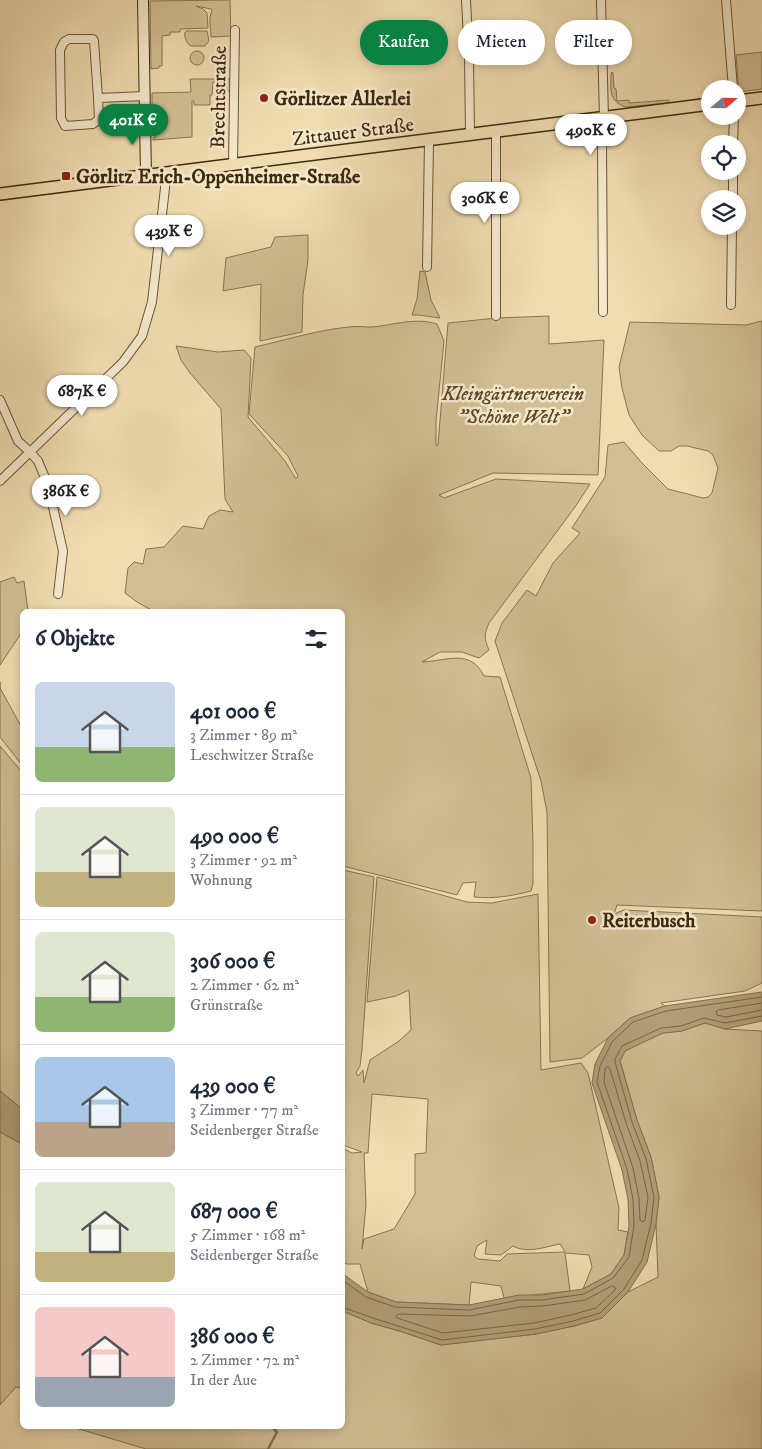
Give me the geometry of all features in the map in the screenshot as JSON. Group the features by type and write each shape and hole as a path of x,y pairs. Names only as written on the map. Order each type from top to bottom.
{"main road":[{"path":"746,100 762,98"},
{"name":"Zittauer Straße","path":"0,194 701,105"}],"street":[{"path":"143,0 146,176"},
{"path":"466,0 470,135"},
{"path":"601,0 604,118 602,135 603,312"},
{"path":"726,0 732,80"},
{"name":"Brechtstraße","path":"233,165 235,30"},
{"path":"69,39 94,40 98,98 98,119 92,124 65,126 61,118 60,50 64,42 69,39"},
{"path":"98,98 144,96"},
{"path":"496,132 496,316"},
{"path":"427,267 429,141"},
{"path":"0,481 123,362 142,336 152,302 165,174"},
{"path":"732,235 732,305"},
{"path":"0,400 18,441 38,461 48,485 63,551 58,594"}],"green space":[{"path":"230,0 231,36 211,37 210,20 212,11 211,9 196,6 207,13 208,28 180,29 180,32 170,32 170,35 162,36 162,66 151,69 150,1"},
{"path":"207,31 209,41 205,46 191,46 185,38 185,32"},
{"path":"194,51 200,51 204,58 200,65 194,65 190,61 190,55"},
{"path":"762,52 762,89 746,91 746,80 738,80 736,55"},
{"path":"612,72 617,101 629,100 629,103 669,100 669,103 625,107 616,101 613,97"},
{"path":"190,79 230,79 230,91 225,91 224,82 213,82 210,105 194,105 194,101 192,101 192,137 153,140 155,135 152,134 152,93 191,92"},
{"path":"308,235 308,260 303,295 302,332 260,341 261,284 223,291 226,258 271,247 275,237"},
{"path":"420,271 425,272 431,300 440,318 412,315 417,299"},
{"name":"Kleingärtnerverein \"Schöne Welt\"","path":"549,316 549,344 604,340 598,475 493,473 439,495 444,498 496,479 590,484 489,623 485,636 489,650 479,658 462,652 440,652 422,662 457,658 465,659 478,667 484,676 500,677 531,778 533,884 531,891 489,898 474,897 476,882 463,883 457,895 345,867 345,609 149,609 125,593 128,568 134,562 143,564 146,549 164,547 183,526 203,529 209,516 220,510 233,512 225,499 221,409 190,373 181,360 176,346 218,352 244,350 251,358 248,417 285,461 296,479 298,476 288,456 249,414 255,347 337,328 372,327 413,321 437,324 444,341 436,421 436,446 438,445 448,323 497,318"},
{"path":"762,321 762,911 617,905 614,914 624,910 762,917 762,983 745,991 661,1003 665,1006 630,1018 582,1058 550,1062 547,812 541,781 495,641 502,623 527,590 536,596 553,563 580,533 572,528 605,477 608,445 624,442 668,489 703,498 708,497 712,493 718,468 713,455 708,451 687,446 679,446 671,451 659,451 642,435 629,415 619,367 630,322 746,325"},
{"path":"14,577 17,583 24,581 28,609 20,609 20,635 0,665 0,582"},
{"path":"0,688 20,724 20,762 0,737"},
{"path":"0,746 20,770 20,1107 0,1091"},
{"path":"345,870 374,877 362,1049 360,1066 356,1073 358,1076 363,1070 364,1083 370,1060 399,1041 411,1030 409,990 396,996 367,1002 377,877 467,902 492,903 538,894 541,1070 581,1063 588,1073 619,1208 618,1230 628,1232 624,1255 611,1274 583,1289 592,1267 589,1255 565,1253 570,1291 504,1298 501,1286 471,1282 469,1305 396,1302 368,1292 360,1264 345,1263 345,1150 352,1153 362,1152 345,1146","holes":["372,1094 428,1099 426,1153 415,1154 415,1194 394,1229 364,1239 362,1249 366,1204 364,1153 368,1153","487,1240 485,1254 501,1255 513,1246 530,1250 560,1244 565,1252 507,1254 500,1261 478,1259 474,1256 477,1246"]},
{"path":"705,1023 725,1029 762,1031 762,1449 146,1449 79,1429 345,1429 345,1312 371,1323 441,1345 536,1334 602,1318 628,1292 658,1277 656,1224 659,1197 651,1157 637,1120 620,1061 625,1051 640,1043 663,1033 682,1031"},
{"path":"0,1132 20,1143 20,1388 16,1387 0,1405"}],"water":[{"path":"762,992 762,1021 725,1029 705,1023 682,1031 663,1033 625,1051 620,1061 637,1120 651,1157 659,1197 656,1224 647,1262 628,1292 602,1318 536,1334 441,1345 371,1323 345,1312 345,1275 368,1292 396,1302 469,1305 519,1295 542,1295 583,1289 611,1274 624,1255 629,1226 628,1199 622,1170 592,1083 595,1064 608,1038 630,1018 665,1006"},
{"path":"0,1091 20,1107 20,1143 0,1132"}],"waterway":[{"path":"268,1449 277,1432 274,1429"}],"place":[{"name":"Görlitzer Allerlei","path":"264,98"},
{"name":"Görlitz Erich-Oppenheimer-Straße","path":"66,176"},
{"name":"Reiterbusch","path":"592,920"}]}
